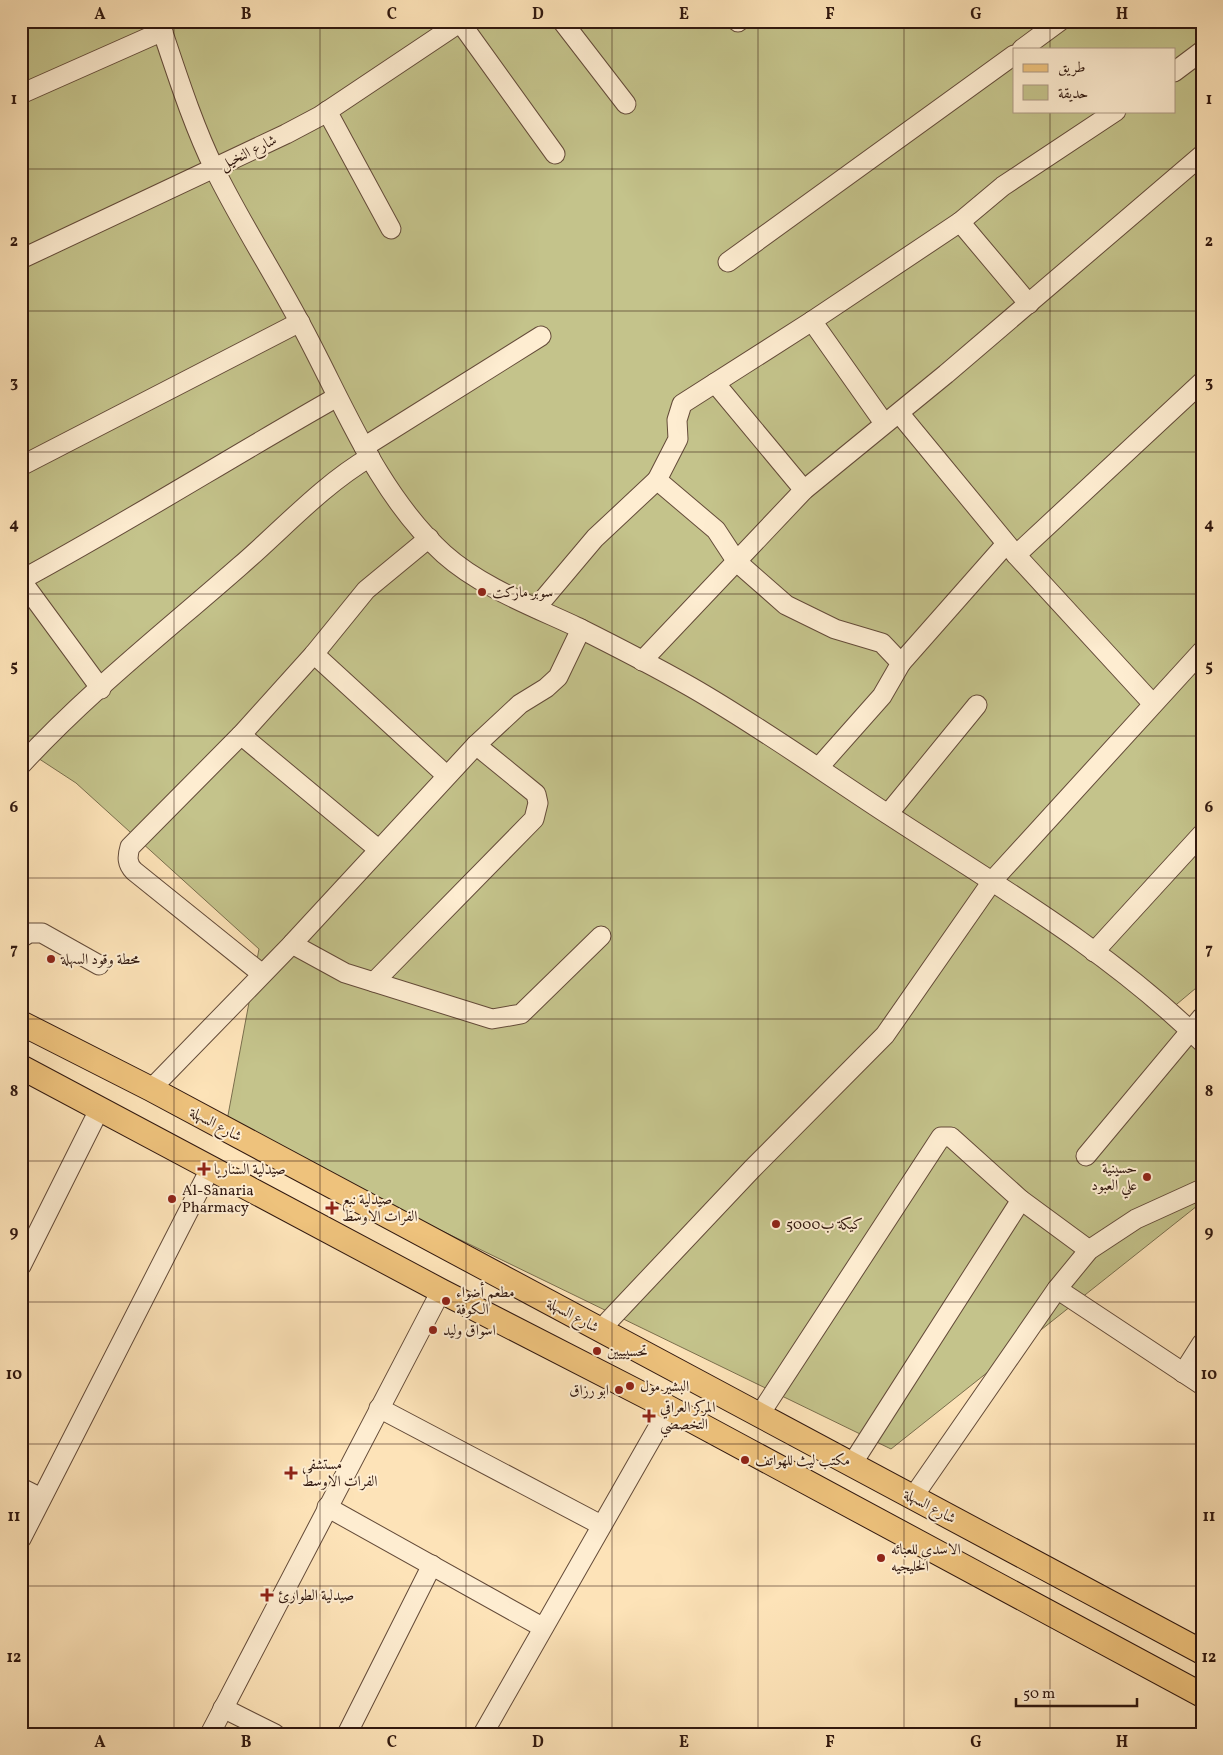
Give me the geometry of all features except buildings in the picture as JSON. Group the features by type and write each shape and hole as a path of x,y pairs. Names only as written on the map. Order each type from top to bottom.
{"main road":[{"name":"شارع السهلة","path":"21,1023 151,1089 1202,1652"},
{"path":"21,1067 441,1291 669,1408 1202,1695"}],"street":[{"path":"562,21 626,104"},
{"path":"1023,48 1060,21"},
{"path":"461,22 554,154"},
{"name":"شارع النخيل","path":"21,259 286,134 327,110 461,22"},
{"path":"21,94 161,26 214,169 300,322 367,452 409,517 446,555 494,587 581,629 694,689 819,767 888,814 993,880 1094,952 1198,1030 1086,1156"},
{"path":"1176,70 1202,51"},
{"path":"728,262 1013,56"},
{"path":"327,110 391,229"},
{"path":"536,608 595,538 656,480 678,439 677,420 682,404 812,321 960,222 1003,186 1114,112"},
{"path":"642,661 804,490 1029,304 1202,155"},
{"path":"960,222 1029,304"},
{"path":"812,321 892,418 1153,704"},
{"path":"21,466 300,322"},
{"path":"21,765 101,689 280,532 328,485 367,452 541,336"},
{"path":"714,382 804,490"},
{"path":"819,767 882,696 901,663 1011,549 1202,382"},
{"path":"101,689 21,580 110,532 264,438 337,397"},
{"path":"656,480 716,530 737,562 786,605 835,628 882,643 901,663"},
{"path":"262,974 129,865 130,847 241,735 314,654 366,590 429,538"},
{"path":"151,1089 292,944 446,775 520,704 546,688 558,677 581,629"},
{"path":"600,1330 752,1169 885,1035 993,880 1202,651"},
{"path":"314,654 446,775"},
{"path":"888,814 977,705"},
{"path":"241,735 378,849"},
{"path":"374,982 534,819 538,803 536,794 476,745"},
{"path":"1094,952 1202,834"},
{"path":"21,938 30,933 42,933 99,965"},
{"path":"292,944 345,973 492,1019 520,1014 601,936"},
{"path":"21,1266 99,1110"},
{"path":"760,1414 941,1137 951,1138 1021,1200 1089,1250"},
{"path":"21,1539 210,1169"},
{"path":"913,1497 1057,1289 1089,1250 1136,1219 1202,1190"},
{"path":"852,1464 1021,1200"},
{"path":"1057,1289 1202,1385"},
{"path":"210,1734 441,1291"},
{"path":"1183,1373 1202,1342"},
{"path":"379,1408 601,1525"},
{"path":"483,1734 542,1627 669,1408"},
{"path":"21,1488 41,1498"},
{"path":"327,1507 542,1627"},
{"path":"347,1734 432,1565"},
{"path":"223,1708 275,1734"}],"green space":[{"path":"21,21 1202,21 1202,983 1171,1009 1202,1051 1202,1202 891,1449 226,1126 259,949 76,783 21,747"}],"place":[{"name":"سوبر ماركت","path":"482,592"},
{"name":"محطة وقود السهلة","path":"51,959"},
{"name":"صيدلية السناريا","path":"204,1169"},
{"name":"حسينية علي العبود","path":"1147,1177"},
{"name":"Al-Sanaria Pharmacy","path":"172,1199"},
{"name":"صيدلية نبع الفرات الاوسط","path":"332,1208"},
{"name":"كيكة ب5000","path":"776,1224"},
{"name":"مطعم أضواء الكوفة","path":"446,1301"},
{"name":"اسواق وليد","path":"433,1330"},
{"name":"تحسيييين","path":"597,1351"},
{"name":"البشير مول","path":"630,1386"},
{"name":"ابو رزاق","path":"619,1390"},
{"name":"المركز العراقي التخصصي","path":"649,1416"},
{"name":"مكتب ليث للهواتف","path":"745,1460"},
{"name":"مستشفى الفرات الاوسط","path":"291,1473"},
{"name":"الاسدي للعبائه الخليجيه","path":"881,1558"},
{"name":"صيدلية الطوارئ","path":"267,1595"}]}
